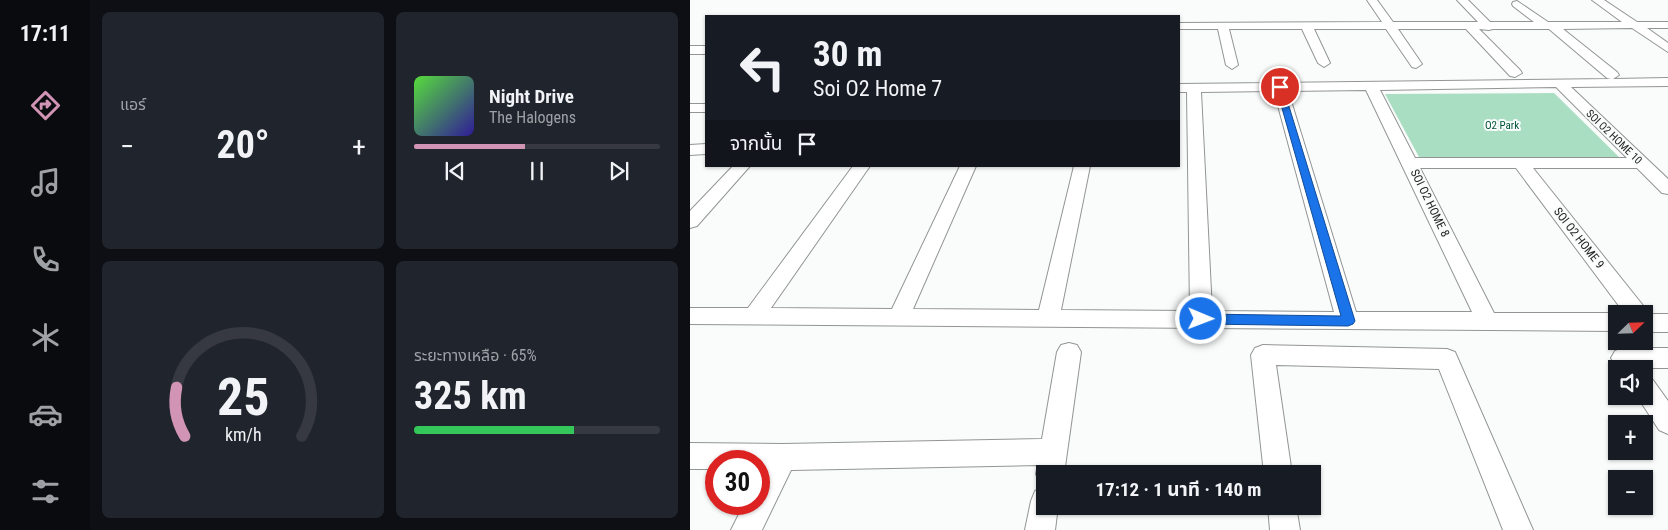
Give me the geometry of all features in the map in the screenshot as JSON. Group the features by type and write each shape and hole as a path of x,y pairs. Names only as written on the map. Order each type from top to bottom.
{"street":[{"path":"1372,0 1416,64"},
{"path":"1462,0 1489,26"},
{"path":"1597,0 1668,48"},
{"path":"1517,4 1550,26 1612,75"},
{"path":"1306,25 1324,63"},
{"path":"1180,26 1668,25"},
{"path":"1223,26 1232,65"},
{"path":"1470,26 1514,73"},
{"path":"690,50 705,50"},
{"path":"1653,82 1668,94"},
{"path":"1201,319 1186,88 1668,82"},
{"name":"SOI O2 HOME 10","path":"1560,84 1668,189"},
{"name":"SOI O2 HOME 8","path":"1371,86 1486,322"},
{"path":"1280,87 1348,321"},
{"path":"690,108 705,108"},
{"path":"690,150 705,149"},
{"path":"1410,163 1642,164"},
{"name":"SOI O2 HOME 9","path":"1521,163 1630,305"},
{"path":"690,222 741,167"},
{"path":"754,316 861,167"},
{"path":"899,317 968,167"},
{"path":"1048,318 1082,167"},
{"path":"690,316 1608,322"},
{"path":"1653,323 1668,323"},
{"path":"690,456 1051,463 1069,352"},
{"path":"1277,465 1262,356 1447,359 1518,530"},
{"path":"1624,360 1623,358 1668,358"},
{"path":"1653,400 1668,422"},
{"path":"746,530 782,457"},
{"path":"1040,530 1043,515"},
{"path":"1283,515 1285,530"}],"green space":[{"name":"O2 Park","path":"1554,93 1619,157 1419,157 1385,94"}],"route":[{"path":"1201,319 1348,321 1280,87"}]}
